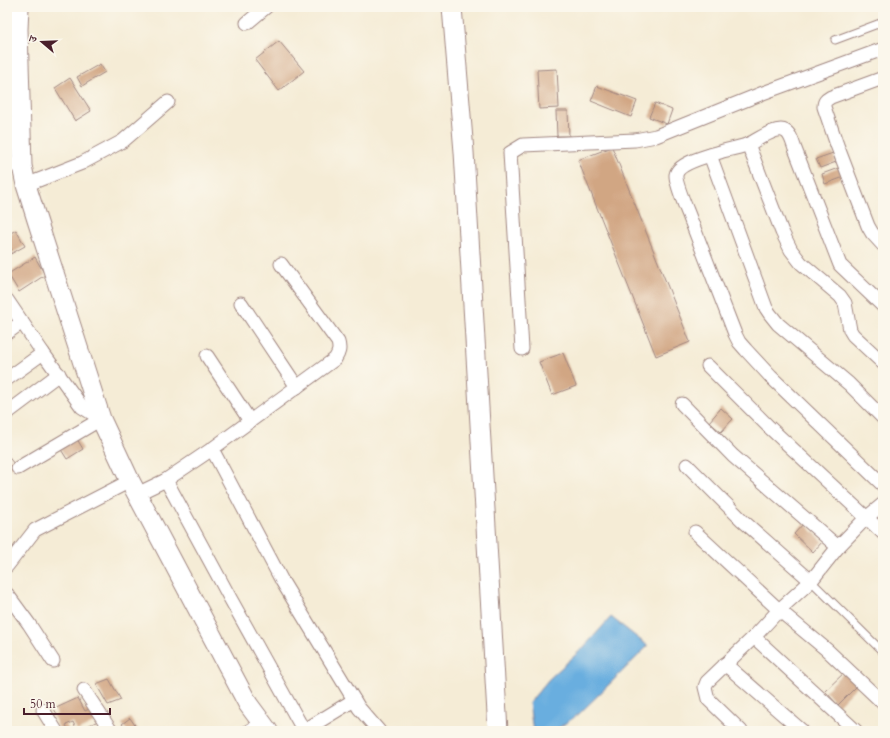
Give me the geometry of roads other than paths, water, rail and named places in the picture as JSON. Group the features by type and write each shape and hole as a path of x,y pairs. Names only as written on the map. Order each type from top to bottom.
{"street":[{"path":"19,7 12,32 15,165 26,185 101,419 133,488 260,728"},
{"path":"247,23 266,7"},
{"path":"452,7 464,152 498,731"},
{"path":"522,348 510,153 523,144 635,140 656,136 762,93 883,49"},
{"path":"883,78 831,96 825,100 824,107 868,226 883,245"},
{"path":"26,185 82,163 123,141 168,102"},
{"path":"883,306 840,265 796,149 785,130 780,130 766,135 748,144 703,157 678,170 676,180 739,342 772,377 883,484"},
{"path":"748,144 782,232 791,250 801,263 840,296 845,303 850,330 853,335 883,363"},
{"path":"710,155 766,308 778,324 849,384 883,418"},
{"path":"7,566 35,530 133,488 166,480 250,422 335,359 339,353 340,347 338,342 282,264"},
{"path":"7,300 82,407 101,419"},
{"path":"241,303 297,386"},
{"path":"7,333 22,322"},
{"path":"7,379 43,353"},
{"path":"207,356 250,422"},
{"path":"708,366 883,533"},
{"path":"7,413 59,374"},
{"path":"682,404 733,456 838,547"},
{"path":"18,468 101,419"},
{"path":"212,449 282,582 359,708 379,731"},
{"path":"687,464 742,520 810,581"},
{"path":"166,480 295,715 306,730 354,700"},
{"path":"741,731 708,699 705,687 707,682 810,581 838,547 866,518 883,504"},
{"path":"696,532 780,610 827,650 883,703"},
{"path":"7,594 53,661"},
{"path":"754,637 856,731"},
{"path":"725,664 802,731"},
{"path":"84,690 112,731"},
{"path":"43,710 56,731"}],"lane":[{"path":"835,40 883,22"},
{"path":"810,581 883,652"}],"water":[{"path":"611,617 648,646 579,714 554,731 533,731 529,703 549,679 583,648"}]}
